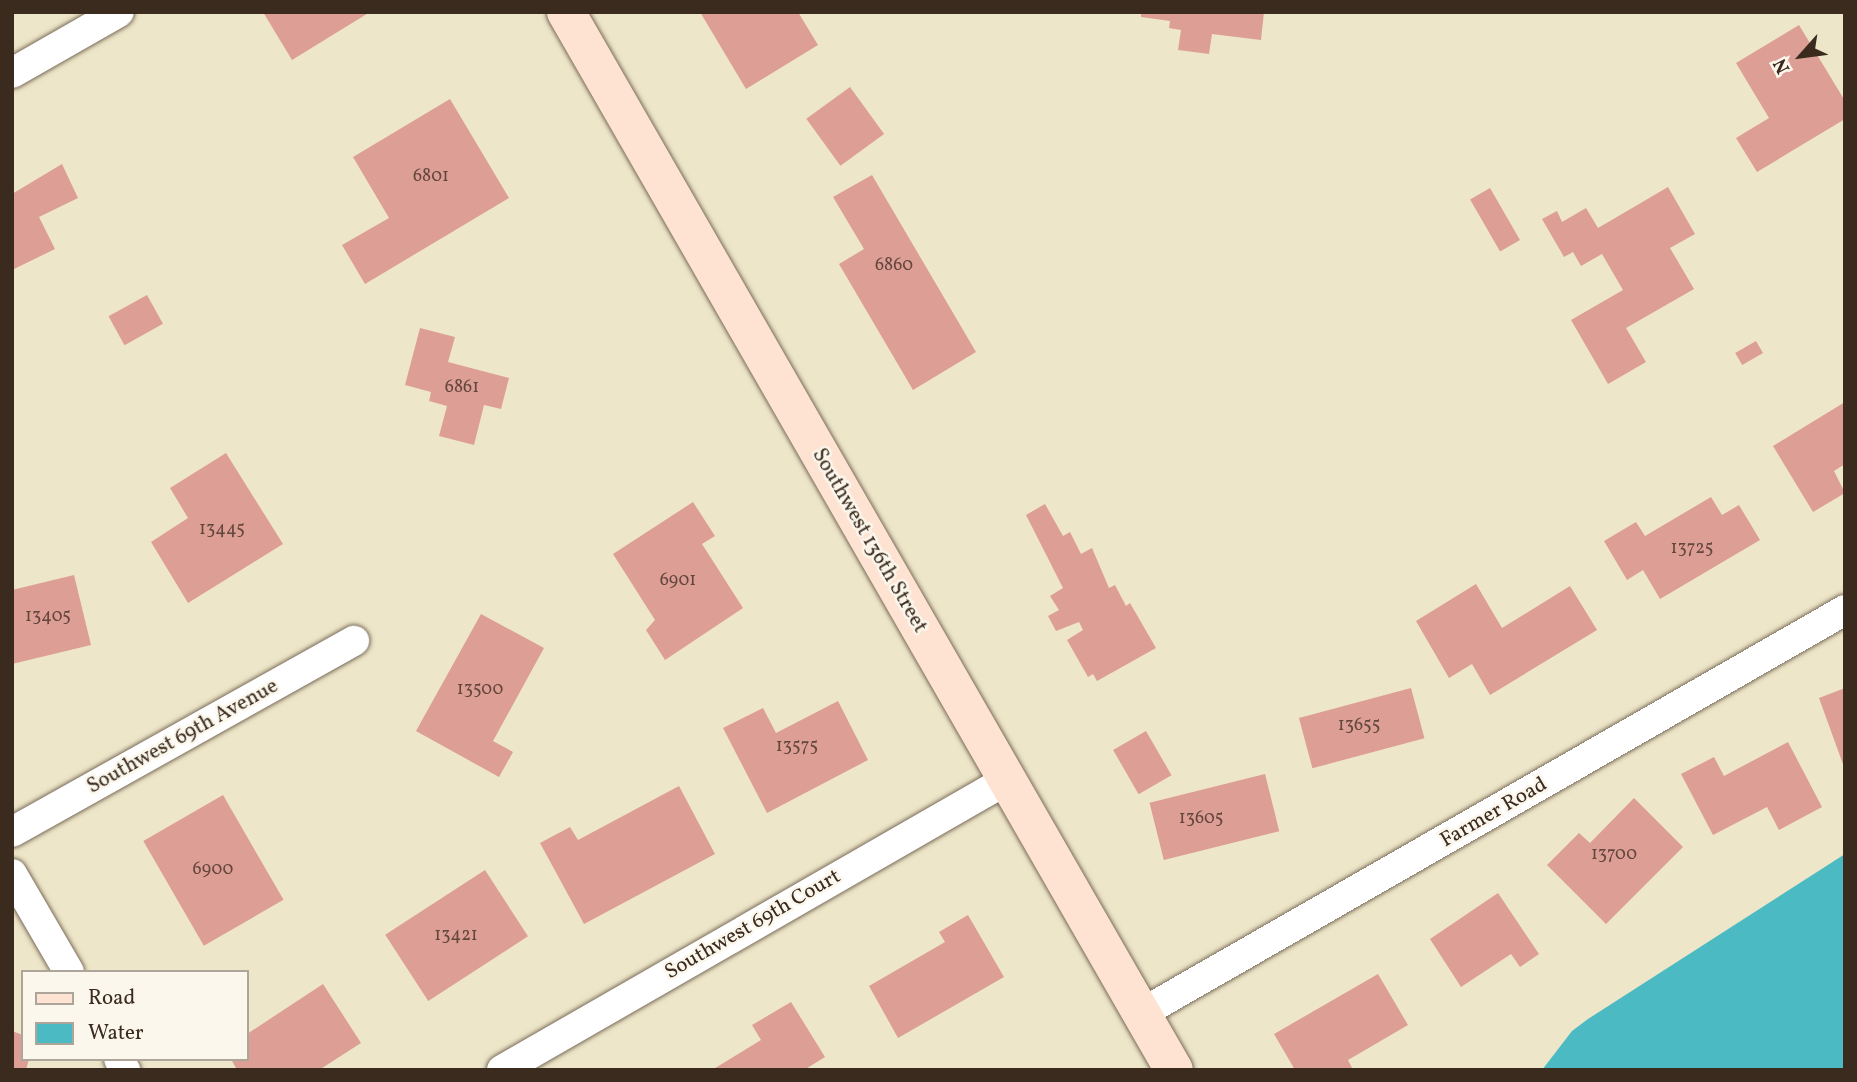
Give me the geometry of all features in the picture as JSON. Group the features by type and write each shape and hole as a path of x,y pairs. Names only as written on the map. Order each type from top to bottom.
{"street":[{"path":"12,73 119,12"},
{"name":"Southwest 136th Street","path":"566,12 1005,781 1174,1070"},
{"name":"Farmer Road","path":"1142,1013 1845,610"},
{"name":"Southwest 69th Avenue","path":"12,832 354,641"},
{"name":"Southwest 69th Court","path":"502,1070 1005,781"},
{"path":"12,874 68,970"}],"water":[{"path":"1845,854 1845,1070 1542,1070 1572,1031 1588,1019"}],"building":[{"path":"263,12 370,12 292,60"},
{"path":"700,12 798,12 818,45 746,89"},
{"path":"1141,12 1264,12 1261,40 1212,34 1209,54 1178,50 1181,30 1169,28 1170,21 1141,17"},
{"path":"1799,25 1845,101 1845,119 1757,172 1736,138 1769,118 1736,63"},
{"path":"850,87 884,134 840,166 806,119"},
{"path":"450,99 509,198 365,284 342,245 389,218 353,157"},
{"path":"62,164 78,198 39,217 55,249 12,270 12,194"},
{"path":"872,175 976,352 913,390 839,264 864,249 833,197"},
{"path":"1668,187 1695,234 1670,248 1694,289 1626,328 1646,362 1608,384 1571,320 1623,290 1602,254 1581,266 1573,252 1564,257 1542,219 1557,211 1562,222 1586,208 1598,228"},
{"path":"1490,188 1520,240 1500,251 1470,200"},
{"path":"147,295 163,324 125,345 109,316"},
{"path":"420,328 455,337 448,362 509,378 501,409 484,405 474,445 439,436 447,406 429,401 431,392 405,385"},
{"path":"1756,341 1763,353 1742,365 1735,353"},
{"path":"1845,402 1845,464 1834,471 1845,493 1813,512 1773,446"},
{"path":"226,453 283,544 188,603 151,542 188,518 170,488"},
{"path":"1711,497 1722,515 1739,505 1760,540 1660,599 1643,570 1627,580 1604,541 1636,522 1645,536"},
{"path":"693,502 715,536 702,544 743,608 665,660 646,630 655,620 613,554"},
{"path":"1045,504 1063,536 1070,532 1081,554 1092,548 1109,588 1115,585 1126,606 1130,603 1156,648 1097,681 1093,674 1088,677 1067,640 1083,630 1079,622 1056,631 1048,616 1059,610 1050,596 1063,588 1026,515"},
{"path":"74,575 91,645 12,664 12,590"},
{"path":"1476,584 1502,628 1570,586 1597,630 1490,695 1472,664 1449,678 1416,621"},
{"path":"481,614 544,648 493,741 513,752 499,777 416,731"},
{"path":"1411,688 1424,738 1312,768 1299,718"},
{"path":"1845,688 1845,767 1844,767 1819,698"},
{"path":"838,701 868,760 767,813 723,728 763,708 776,733"},
{"path":"1146,731 1172,775 1139,794 1113,750"},
{"path":"1788,742 1822,807 1779,830 1767,807 1713,835 1681,774 1714,757 1724,776"},
{"path":"1265,774 1279,831 1164,860 1150,803"},
{"path":"679,786 715,854 584,924 540,843 570,827 578,840"},
{"path":"223,795 284,900 204,946 143,841"},
{"path":"1634,798 1683,847 1606,924 1547,865 1579,833 1590,843"},
{"path":"485,870 528,936 428,1001 385,935"},
{"path":"1498,893 1539,954 1520,967 1511,954 1461,987 1430,939"},
{"path":"968,915 1004,977 898,1038 869,986 945,942 939,932"},
{"path":"1378,974 1408,1025 1348,1060 1353,1070 1295,1070 1274,1034"},
{"path":"323,984 361,1043 319,1070 237,1070 232,1061 248,1061 248,1033"},
{"path":"791,1002 825,1057 804,1070 712,1070 761,1040 752,1025"},
{"path":"12,1031 21,1034 21,1061 28,1061 26,1070 12,1070"}]}
